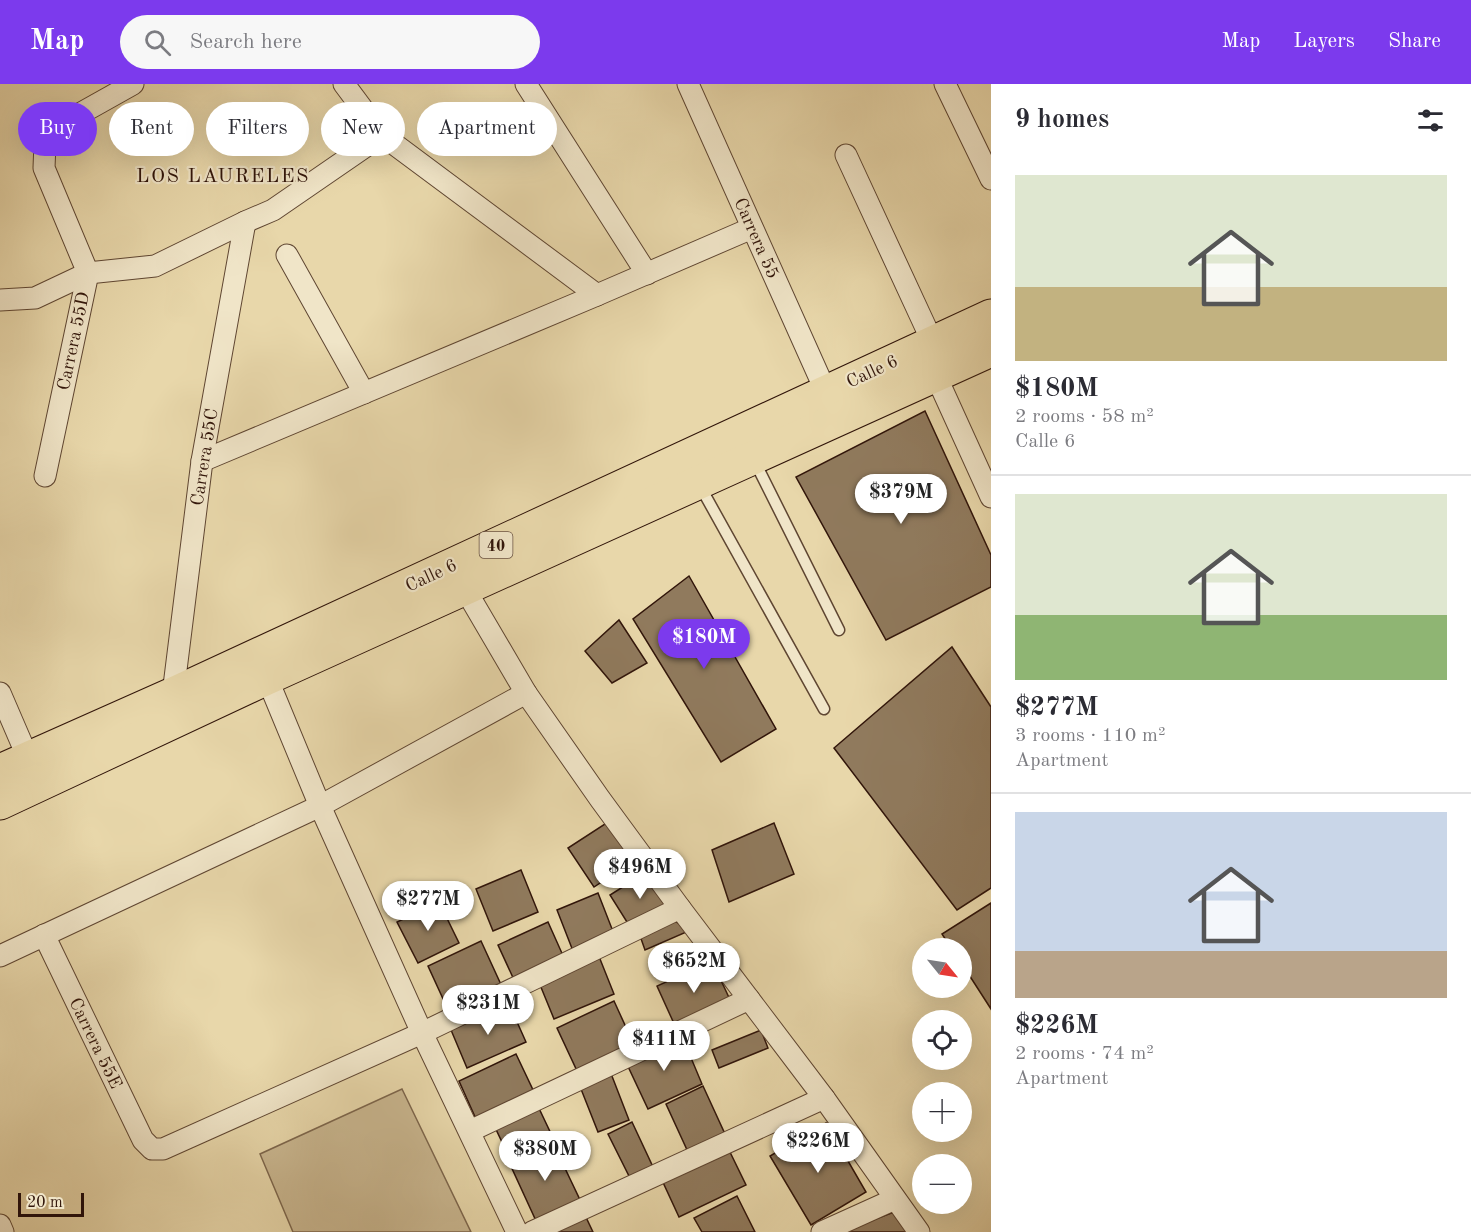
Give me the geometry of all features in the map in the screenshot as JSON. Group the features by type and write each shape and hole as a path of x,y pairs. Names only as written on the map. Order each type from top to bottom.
{"highway":[{"name":"Calle 6","path":"14,765 991,316"},
{"name":"Calle 6","path":"0,803 267,678 991,350"}],"street":[{"name":"Carrera 55D","path":"45,476 88,273 44,168 45,142 67,122 133,84"},
{"path":"344,84 357,102"},
{"path":"526,84 647,274"},
{"name":"Carrera 55","path":"688,84 826,393"},
{"path":"945,84 991,179"},
{"path":"405,152 597,295"},
{"path":"846,155 933,343"},
{"path":"0,300 35,298 88,273 155,266 273,210 351,156"},
{"name":"Carrera 55C","path":"172,694 202,461 245,222"},
{"path":"202,461 752,228"},
{"path":"287,255 364,393"},
{"path":"936,376 991,496"},
{"path":"465,589 526,693 600,799 824,1098 919,1232"},
{"path":"267,678 320,806 422,1033 517,1232"},
{"path":"0,693 14,765"},
{"path":"0,956 320,806 526,693"},
{"path":"422,1033 680,908"},
{"name":"Carrera 55E","path":"44,935 143,1140 152,1149 164,1149 422,1033"},
{"path":"470,1131 749,999"},
{"path":"532,1232 824,1098"},
{"path":"822,1232 895,1199"},
{"path":"0,1225 3,1232"}],"lane":[{"path":"753,459 839,630"},
{"path":"699,483 825,709"}],"shaded area":[{"path":"402,1089 471,1232 293,1232 260,1154"}],"building":[{"path":"925,411 991,555 991,587 886,640 796,477"},
{"path":"689,576 776,729 721,762 633,619"},
{"path":"619,620 647,663 612,683 585,651"},
{"path":"952,647 991,707 991,888 957,910 834,748"},
{"path":"608,822 633,861 594,887 568,848"},
{"path":"774,823 794,874 729,902 712,850"},
{"path":"521,870 538,912 493,931 476,889"},
{"path":"648,871 670,906 632,930 610,895"},
{"path":"598,893 614,934 573,951 557,910"},
{"path":"439,902 459,943 418,963 397,922"},
{"path":"991,903 991,1009 972,980 972,938 945,938 942,934"},
{"path":"671,919 691,930 645,950 639,933"},
{"path":"548,922 565,960 515,982 498,945"},
{"path":"481,941 503,989 450,1014 428,966"},
{"path":"598,954 614,994 554,1019 538,980"},
{"path":"712,961 731,1002 676,1028 657,986"},
{"path":"614,1001 635,1047 578,1073 557,1028"},
{"path":"509,1004 526,1042 467,1068 451,1030"},
{"path":"761,1030 768,1048 719,1068 712,1050"},
{"path":"681,1034 702,1084 648,1109 625,1060"},
{"path":"516,1054 534,1092 476,1119 459,1081"},
{"path":"610,1071 629,1120 598,1132 579,1084"},
{"path":"703,1086 725,1134 688,1152 666,1104"},
{"path":"536,1102 553,1138 510,1159 493,1123"},
{"path":"632,1122 653,1167 630,1178 608,1134"},
{"path":"826,1123 866,1192 811,1225 770,1156"},
{"path":"552,1141 581,1202 537,1223 509,1162"},
{"path":"727,1146 746,1185 679,1217 661,1178"},
{"path":"737,1196 755,1232 702,1232 694,1218"},
{"path":"583,1211 593,1232 544,1232"},
{"path":"894,1212 908,1232 841,1232"}],"district":[{"name":"LOS LAURELES","path":"223,175"}]}
